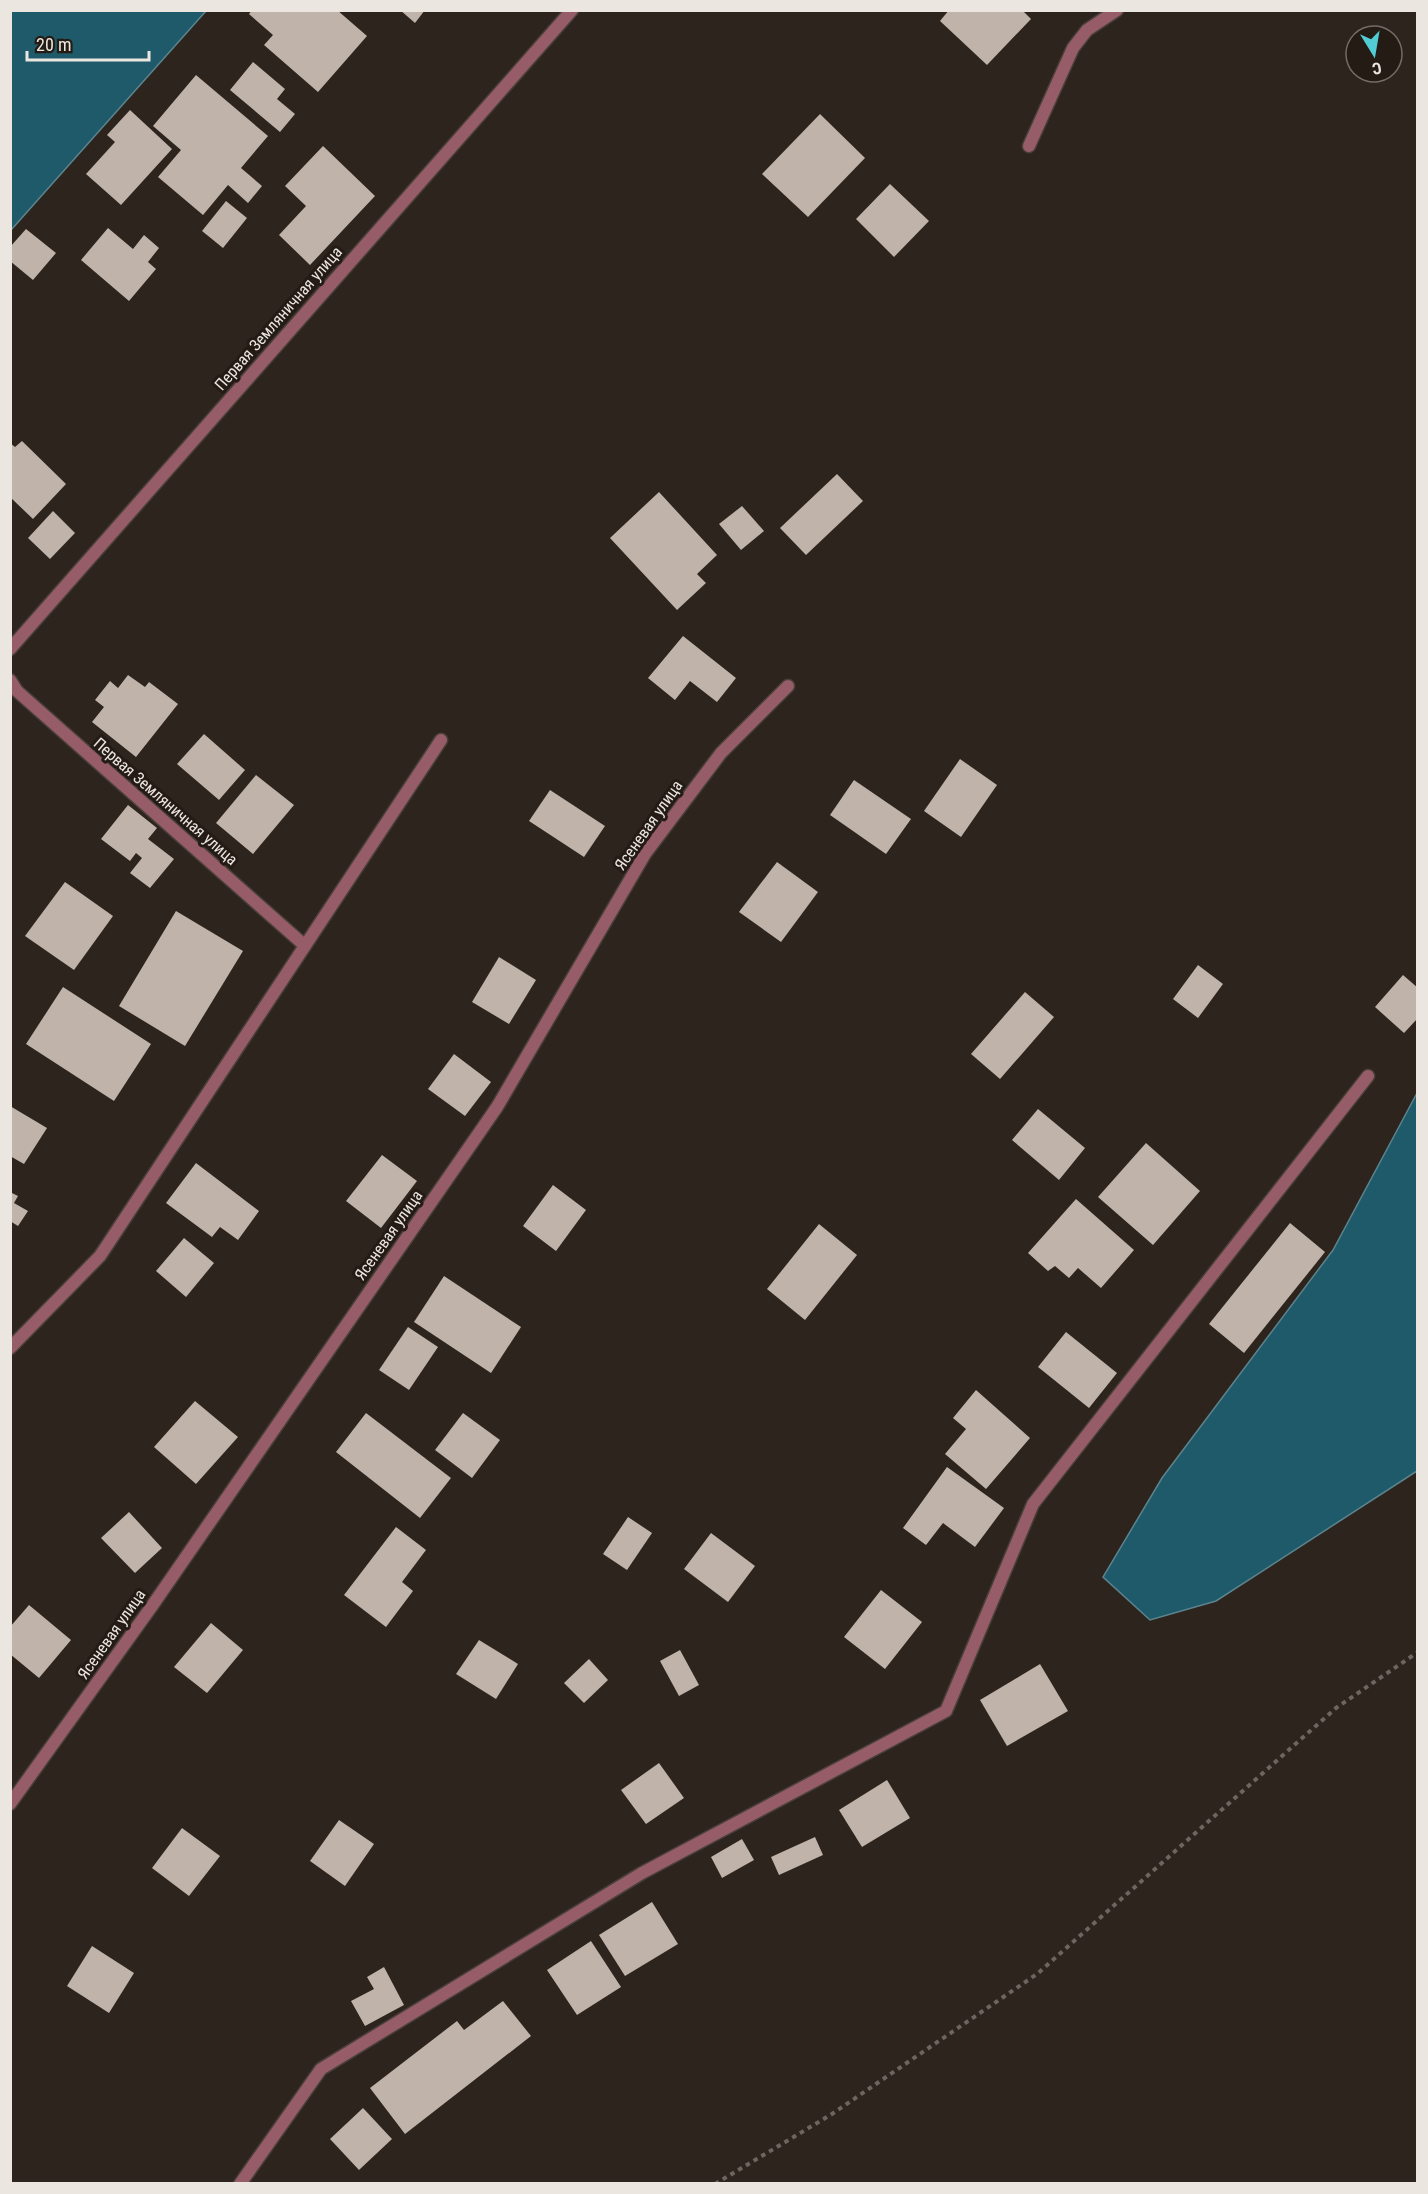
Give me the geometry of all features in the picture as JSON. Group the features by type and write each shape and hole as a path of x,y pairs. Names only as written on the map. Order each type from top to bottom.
{"street":[{"name":"Первая Земляничная улица","path":"10,649 572,10"},
{"path":"1029,146 1073,48 1087,30 1117,10"},
{"name":"Первая Земляничная улица","path":"10,680 17,692 303,944"},
{"name":"Ясеневая улица","path":"10,1804 152,1606 497,1107 645,854 721,753 788,686"},
{"path":"10,1348 100,1256 303,944 441,740"},
{"path":"240,2184 321,2069 642,1873 945,1711 1033,1504 1368,1076"}],"path":[{"path":"715,2184 832,2114 1037,1974 1336,1708 1418,1652"}],"water":[{"path":"10,11 206,11 11,230"},
{"path":"1417,1093 1417,1471 1216,1601 1150,1620 1103,1577 1162,1478 1333,1250"}],"building":[{"path":"252,10 337,10 367,36 318,92 264,45 273,35 249,14"},
{"path":"400,10 425,10 415,23"},
{"path":"949,10 1022,10 1031,19 987,65 940,21"},
{"path":"253,62 285,89 277,99 295,114 280,132 230,90"},
{"path":"196,75 268,136 241,168 262,186 248,203 228,185 203,215 158,177 181,150 153,126"},
{"path":"130,110 172,149 121,205 86,174 115,142 107,135"},
{"path":"820,114 865,158 808,217 762,174"},
{"path":"323,146 375,196 310,265 279,235 306,206 285,186"},
{"path":"890,184 929,221 894,257 856,219"},
{"path":"226,201 247,218 223,248 202,231"},
{"path":"108,228 133,249 144,235 159,248 148,262 156,269 129,301 81,260"},
{"path":"26,229 56,253 33,280 10,261 10,247"},
{"path":"22,441 66,484 33,519 10,497 10,443 15,447"},
{"path":"837,474 863,501 806,555 780,528"},
{"path":"659,492 717,555 697,574 706,583 677,610 610,538"},
{"path":"742,506 764,531 741,550 719,524"},
{"path":"53,511 75,533 50,559 28,538"},
{"path":"683,636 736,678 717,702 690,681 675,700 648,678"},
{"path":"128,675 145,687 149,682 178,704 136,757 92,722 104,707 95,700 110,681 118,688"},
{"path":"204,734 245,770 219,800 177,764"},
{"path":"960,759 997,785 961,837 924,811"},
{"path":"256,775 294,805 253,854 216,823"},
{"path":"854,780 911,819 886,854 830,815"},
{"path":"550,790 605,826 584,857 529,821"},
{"path":"128,805 157,828 148,839 174,859 150,888 130,873 142,858 136,853 130,861 101,839"},
{"path":"777,862 818,892 781,942 739,912"},
{"path":"65,882 113,916 74,970 25,936"},
{"path":"176,911 243,951 185,1046 119,1006"},
{"path":"499,957 536,980 509,1024 472,1002"},
{"path":"1198,965 1223,984 1198,1018 1173,999"},
{"path":"1403,975 1418,988 1418,1018 1404,1033 1375,1007"},
{"path":"63,987 151,1044 114,1101 26,1044"},
{"path":"1025,992 1054,1017 1000,1079 971,1054"},
{"path":"454,1054 491,1082 465,1116 428,1089"},
{"path":"10,1106 47,1128 24,1164 10,1156"},
{"path":"1038,1109 1085,1148 1059,1180 1012,1140"},
{"path":"1146,1143 1200,1191 1153,1245 1098,1197"},
{"path":"382,1155 417,1181 381,1228 346,1201"},
{"path":"196,1163 259,1211 238,1240 220,1227 212,1237 166,1203"},
{"path":"553,1185 586,1210 556,1251 523,1226"},
{"path":"10,1192 18,1196 14,1203 28,1211 18,1226 10,1221"},
{"path":"1076,1199 1134,1250 1101,1288 1078,1268 1069,1278 1055,1266 1048,1271 1028,1253"},
{"path":"1290,1223 1325,1252 1244,1353 1209,1324"},
{"path":"819,1224 857,1255 805,1320 767,1289"},
{"path":"184,1238 214,1263 186,1297 156,1271"},
{"path":"444,1276 521,1327 491,1373 414,1322"},
{"path":"408,1327 438,1347 409,1390 379,1370"},
{"path":"1066,1332 1117,1373 1089,1408 1038,1367"},
{"path":"976,1390 1030,1438 986,1489 945,1454 966,1429 953,1418"},
{"path":"195,1401 238,1437 196,1484 154,1447"},
{"path":"366,1413 451,1478 420,1518 336,1452"},
{"path":"463,1413 500,1440 472,1478 435,1450"},
{"path":"947,1467 1004,1508 975,1547 943,1523 926,1545 903,1528"},
{"path":"129,1512 162,1548 135,1573 101,1538"},
{"path":"628,1517 652,1533 627,1570 603,1554"},
{"path":"396,1527 426,1550 402,1582 413,1591 386,1627 344,1595"},
{"path":"711,1533 755,1566 728,1602 684,1569"},
{"path":"881,1590 922,1622 885,1669 844,1637"},
{"path":"29,1605 71,1640 39,1678 10,1654 10,1627"},
{"path":"211,1623 243,1650 207,1693 174,1667"},
{"path":"479,1640 518,1664 496,1699 456,1674"},
{"path":"680,1650 699,1685 679,1696 660,1661"},
{"path":"589,1659 608,1680 584,1703 564,1683"},
{"path":"1040,1664 1068,1711 1007,1746 980,1700"},
{"path":"659,1763 684,1798 646,1824 621,1790"},
{"path":"887,1780 910,1818 862,1847 839,1810"},
{"path":"339,1820 374,1844 345,1886 310,1861"},
{"path":"182,1828 220,1856 189,1896 152,1868"},
{"path":"815,1837 823,1855 779,1875 771,1857"},
{"path":"742,1839 754,1860 722,1878 711,1857"},
{"path":"652,1902 678,1944 625,1976 599,1935"},
{"path":"591,1941 621,1987 577,2015 547,1970"},
{"path":"92,1946 134,1973 109,2013 67,1986"},
{"path":"384,1967 404,2005 365,2026 351,2001 374,1989 367,1977"},
{"path":"503,2001 531,2036 405,2134 370,2088 457,2021 464,2030"},
{"path":"363,2108 392,2139 359,2170 330,2139"}]}
